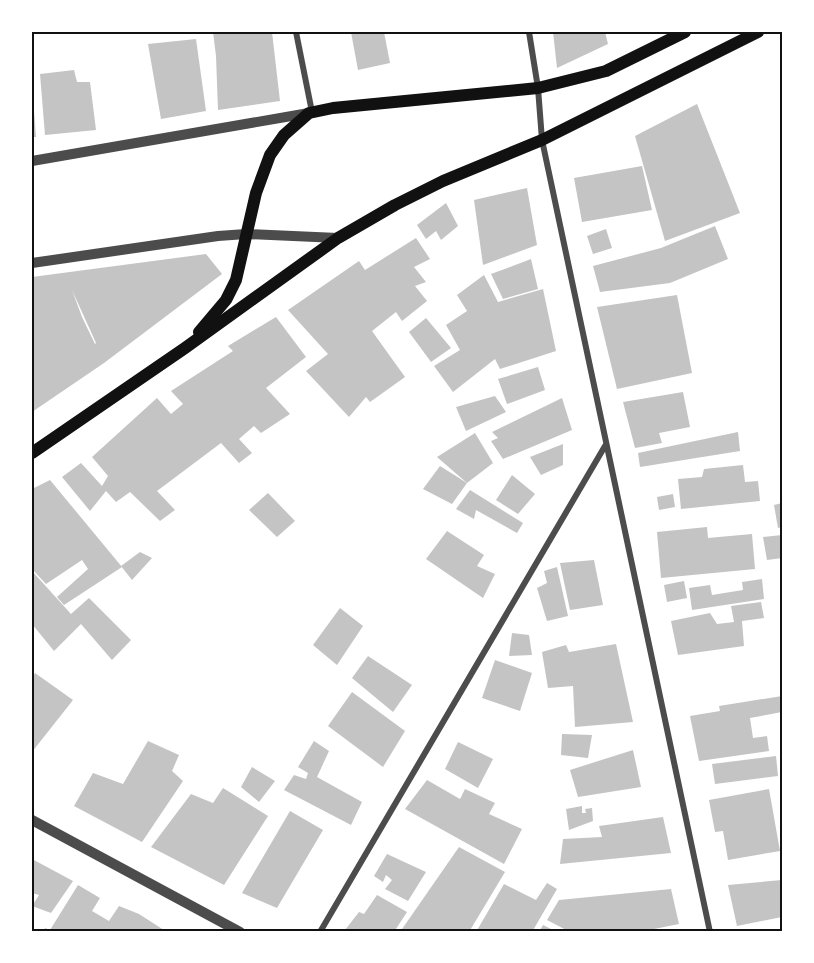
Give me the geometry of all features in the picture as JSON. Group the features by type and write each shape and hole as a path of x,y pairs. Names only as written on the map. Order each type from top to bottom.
{"main road":[{"path":"185,348 226,300 236,280 256,193 270,155 284,135 311,112 538,88 606,71 685,32"},
{"path":"32,453 185,348 338,238 395,205 443,181 542,140 758,32"}],"street":[{"path":"32,161 311,112 296,32"},
{"path":"529,32 538,88 542,140 605,446 710,932"},
{"path":"32,263 218,236 246,234 338,238"},
{"path":"320,932 605,446"},
{"path":"32,820 240,932"}],"building":[{"path":"213,32 272,32 280,101 218,110"},
{"path":"351,32 384,32 390,63 358,70"},
{"path":"553,32 605,32 608,44 557,68"},
{"path":"196,39 206,111 161,119 148,44"},
{"path":"74,70 77,82 90,82 96,130 45,135 40,74"},
{"path":"33,98 36,137 32,137"},
{"path":"697,104 740,213 665,241 635,136"},
{"path":"642,166 652,210 582,222 574,178"},
{"path":"527,188 537,245 483,265 474,200"},
{"path":"446,203 458,226 441,240 436,231 426,239 417,225"},
{"path":"715,226 728,259 670,283 600,292 593,266 661,248"},
{"path":"606,229 612,248 593,254 587,236"},
{"path":"416,238 430,259 414,267 426,282 415,286 427,301 402,321 396,312 372,331 405,377 370,402 366,397 349,417 306,371 328,354 288,310 359,261 365,270"},
{"path":"206,254 222,274 104,363 32,412 32,277","holes":["72,290 96,343 82,317"]},
{"path":"531,259 538,289 503,299 491,274"},
{"path":"484,275 498,302 543,289 556,351 500,369 495,359 453,392 434,366 460,350 446,325 467,311 457,295"},
{"path":"677,295 692,373 617,389 597,307"},
{"path":"276,317 306,357 266,388 290,414 261,433 254,426 239,439 252,453 239,463 221,443 157,491 175,510 160,521 130,492 116,502 106,491 90,511 62,477 81,463 102,486 108,476 92,457 157,398 171,414 183,404 171,391 233,351 228,346"},
{"path":"426,318 451,348 431,362 409,332"},
{"path":"538,367 545,390 507,404 498,379"},
{"path":"683,392 690,427 659,433 662,443 635,448 623,402"},
{"path":"495,396 506,412 466,431 456,407"},
{"path":"562,398 572,430 503,459 491,441 498,438 492,432"},
{"path":"738,432 740,451 640,467 638,453"},
{"path":"475,433 493,463 467,483 437,457"},
{"path":"563,444 563,465 541,475 530,457"},
{"path":"743,465 745,482 758,481 760,501 681,509 678,479 702,477 704,469"},
{"path":"440,466 467,483 452,504 423,489"},
{"path":"512,475 535,494 518,514 496,500"},
{"path":"50,480 122,567 64,605 57,597 88,569 82,560 46,584 32,569 32,489"},
{"path":"470,490 523,523 517,533 476,510 474,519 456,509"},
{"path":"268,493 295,521 277,537 249,510"},
{"path":"673,494 675,507 659,510 657,497"},
{"path":"782,503 782,527 778,528 774,505"},
{"path":"707,527 708,538 752,534 755,569 661,578 657,532"},
{"path":"447,531 484,555 477,566 495,574 483,598 426,559"},
{"path":"782,535 782,558 767,560 763,537"},
{"path":"140,552 152,558 132,580 121,566"},
{"path":"594,560 603,605 570,610 560,563"},
{"path":"557,567 568,616 547,621 537,588 547,583 544,571"},
{"path":"32,571 71,614 89,598 131,640 112,660 81,624 54,651 32,624"},
{"path":"762,579 764,599 692,610 689,588 710,585 712,595 743,590 742,582"},
{"path":"684,581 687,598 667,602 664,585"},
{"path":"761,602 764,618 742,621 744,646 678,655 671,621 710,613 717,624 734,622 731,606"},
{"path":"340,608 363,626 337,665 313,645"},
{"path":"512,633 529,635 532,655 509,656"},
{"path":"616,644 633,722 575,727 573,686 548,688 542,652 566,645 569,652"},
{"path":"368,656 412,685 393,712 352,678"},
{"path":"495,660 532,673 520,711 482,698"},
{"path":"35,673 73,700 32,752 32,678"},
{"path":"352,692 405,731 383,767 328,726"},
{"path":"782,696 782,712 750,718 753,738 767,736 769,751 699,761 690,716 720,711 719,706"},
{"path":"562,734 592,735 588,758 561,755"},
{"path":"148,741 179,755 172,771 183,781 142,842 74,806 93,773 123,784"},
{"path":"314,741 329,751 317,777 362,802 351,825 284,790 294,775 306,779 308,773 298,767"},
{"path":"458,742 493,759 478,788 445,769"},
{"path":"633,750 641,787 578,797 570,770"},
{"path":"776,756 778,776 715,784 712,764"},
{"path":"252,767 275,781 259,802 241,787"},
{"path":"427,780 460,799 465,789 495,803 489,814 522,829 504,864 405,809"},
{"path":"223,788 268,816 224,885 151,847 191,794 213,803"},
{"path":"769,789 780,851 728,860 723,831 715,832 709,800"},
{"path":"582,806 582,813 586,813 585,809 592,808 593,821 569,830 566,809"},
{"path":"290,811 323,830 277,908 242,893"},
{"path":"663,817 671,853 560,864 563,839 602,837 599,826"},
{"path":"459,847 505,872 469,932 400,932"},
{"path":"387,854 426,872 408,901 385,889 392,880 386,875 383,882 374,876"},
{"path":"32,859 73,881 51,913 32,906 39,895 32,893"},
{"path":"782,880 782,917 737,926 728,885"},
{"path":"547,883 557,889 532,932 476,932 504,884 536,900"},
{"path":"78,885 100,898 92,911 109,921 119,906 139,914 167,932 43,932 45,928 50,930"},
{"path":"671,889 679,924 639,932 570,932 547,920 559,900"},
{"path":"377,895 407,912 394,932 345,930 359,912 364,914"},
{"path":"543,925 557,932 539,932"}]}
